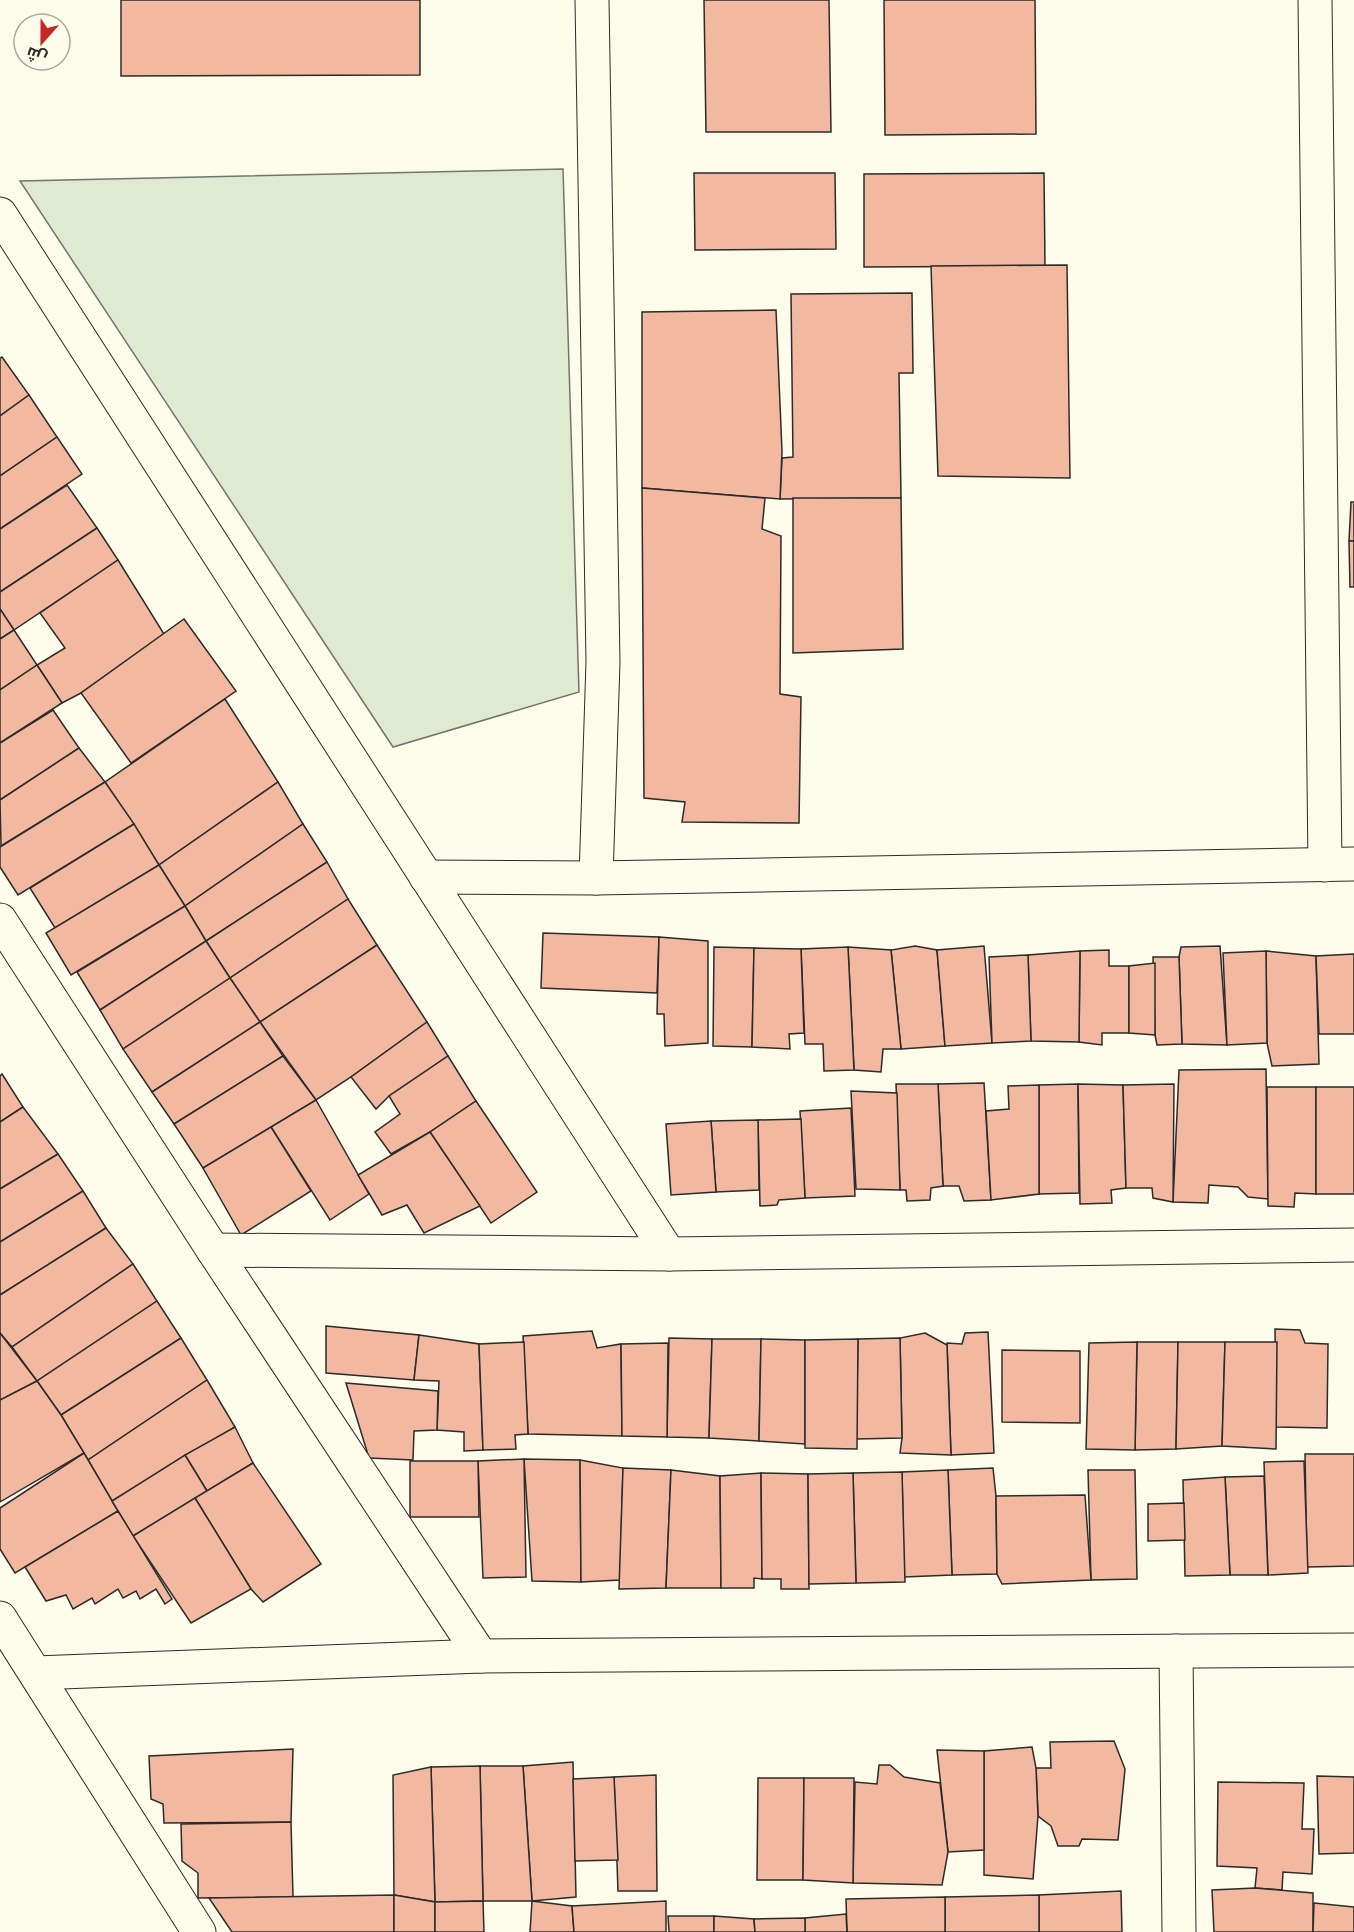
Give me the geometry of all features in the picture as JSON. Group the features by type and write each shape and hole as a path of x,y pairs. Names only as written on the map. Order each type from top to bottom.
{"street":[{"path":"592,0 603,662 596,878"},
{"path":"426,877 596,878 1340,864 1316,0"},
{"path":"0,214 669,1254"},
{"path":"0,920 213,1250 481,1656"},
{"path":"213,1250 669,1254 1354,1245"},
{"path":"0,1618 199,1932"},
{"path":"36,1673 481,1656 1354,1650"},
{"path":"1176,1652 1179,1932"}],"green space":[{"path":"563,169 579,692 393,747 20,181"}],"building":[{"path":"121,0 420,0 420,75 121,76"},
{"path":"704,0 829,0 831,132 706,132"},
{"path":"884,0 1035,0 1036,134 885,135"},
{"path":"694,173 835,173 836,249 695,250"},
{"path":"1044,173 1045,266 864,267 864,174"},
{"path":"1067,265 1070,478 938,476 931,266"},
{"path":"912,293 913,373 899,373 901,498 780,499 782,458 793,457 791,294"},
{"path":"776,310 782,451 780,499 642,488 642,312"},
{"path":"2,357 29,395 0,416 0,358"},
{"path":"29,395 57,437 0,476 0,416"},
{"path":"57,437 82,474 0,529 0,476"},
{"path":"67,485 97,528 0,592 0,529"},
{"path":"642,488 765,498 762,529 781,536 780,694 801,697 799,823 682,822 685,802 644,798"},
{"path":"793,498 901,498 903,649 793,653"},
{"path":"1351,502 1354,502 1354,541 1349,541"},
{"path":"97,528 118,560 14,630 0,609 0,592"},
{"path":"1349,541 1354,541 1354,587 1350,587"},
{"path":"118,560 164,634 81,693 62,703 37,665 65,648 40,613"},
{"path":"0,609 14,630 0,639"},
{"path":"184,619 236,691 131,763 81,693"},
{"path":"14,630 37,665 0,690 0,639"},
{"path":"37,665 62,703 0,743 0,690"},
{"path":"225,699 278,782 159,865 105,782"},
{"path":"53,710 79,748 0,800 0,743"},
{"path":"79,748 105,782 1,846 0,800"},
{"path":"105,782 134,824 18,895 0,867 0,847"},
{"path":"278,782 303,824 185,906 159,865"},
{"path":"134,824 159,865 55,928 30,888"},
{"path":"303,824 327,862 206,941 185,906"},
{"path":"327,862 348,899 230,978 206,941"},
{"path":"159,865 185,906 71,975 46,933"},
{"path":"348,899 377,945 260,1022 230,978"},
{"path":"185,906 206,941 100,1010 77,972"},
{"path":"543,933 659,937 657,993 541,988"},
{"path":"659,937 708,941 708,1043 665,1046 664,1014 657,1014"},
{"path":"206,941 230,978 123,1049 100,1010"},
{"path":"377,945 427,1022 316,1100 260,1022"},
{"path":"915,946 937,950 945,1046 901,1049 891,950"},
{"path":"984,946 992,1043 945,1046 937,950"},
{"path":"1220,946 1227,1045 1182,1044 1179,957 1181,947"},
{"path":"714,947 754,948 752,1047 713,1046"},
{"path":"848,947 891,950 901,1049 883,1049 881,1072 854,1070"},
{"path":"848,947 854,1070 824,1071 823,1044 805,1044 801,949"},
{"path":"754,948 801,949 804,1033 789,1034 790,1049 752,1047"},
{"path":"1109,950 1109,966 1129,966 1129,1033 1102,1033 1102,1045 1079,1042 1080,951"},
{"path":"1080,951 1079,1042 1031,1041 1028,955"},
{"path":"1266,951 1316,956 1319,1064 1272,1066 1267,1043"},
{"path":"1266,951 1267,1043 1227,1045 1223,953"},
{"path":"1354,954 1354,1034 1319,1034 1316,956"},
{"path":"1028,955 1031,1041 992,1043 989,957"},
{"path":"1153,957 1179,957 1182,1044 1157,1045"},
{"path":"1155,963 1155,1035 1129,1033 1129,966"},
{"path":"230,978 260,1022 152,1092 123,1049"},
{"path":"260,1022 283,1056 174,1124 152,1092"},
{"path":"427,1022 448,1056 389,1096 376,1109 351,1077"},
{"path":"283,1056 316,1100 203,1168 174,1124"},
{"path":"448,1056 476,1101 430,1132 391,1154 375,1132 400,1114 389,1096"},
{"path":"1266,1069 1268,1199 1248,1197 1238,1187 1209,1185 1208,1203 1173,1202 1179,1070"},
{"path":"2,1074 23,1107 0,1122 0,1076"},
{"path":"984,1083 991,1200 964,1201 959,1186 943,1186 938,1084"},
{"path":"896,1084 938,1084 943,1186 931,1188 930,1200 907,1201 906,1190 900,1190"},
{"path":"1078,1084 1079,1193 1039,1194 1039,1085"},
{"path":"1078,1084 1123,1085 1126,1188 1111,1190 1112,1203 1080,1204"},
{"path":"1174,1084 1173,1202 1153,1198 1152,1188 1126,1188 1123,1085"},
{"path":"1039,1085 1039,1194 991,1200 986,1111 1009,1109 1008,1086"},
{"path":"1267,1087 1316,1087 1316,1194 1295,1193 1294,1207 1268,1206"},
{"path":"1316,1087 1354,1087 1354,1194 1316,1194"},
{"path":"851,1091 897,1093 900,1190 856,1189"},
{"path":"316,1100 369,1194 330,1220 271,1127"},
{"path":"476,1101 537,1192 491,1223 430,1132"},
{"path":"23,1107 58,1154 0,1189 0,1122"},
{"path":"851,1108 855,1196 805,1198 800,1111"},
{"path":"801,1119 805,1198 779,1200 777,1205 760,1206 758,1120"},
{"path":"758,1120 759,1190 716,1192 711,1121"},
{"path":"711,1121 716,1192 671,1195 666,1124"},
{"path":"271,1127 311,1191 241,1235 203,1168"},
{"path":"430,1132 480,1206 424,1233 407,1205 382,1215 358,1175"},
{"path":"58,1154 83,1191 0,1242 0,1189"},
{"path":"83,1191 106,1228 0,1295 0,1242"},
{"path":"106,1228 133,1264 12,1347 0,1333 0,1295"},
{"path":"133,1264 157,1301 37,1381 12,1347"},
{"path":"157,1301 181,1338 61,1415 37,1381"},
{"path":"326,1326 419,1335 414,1380 326,1373"},
{"path":"1275,1329 1300,1330 1305,1343 1328,1344 1327,1428 1276,1427"},
{"path":"592,1331 597,1348 621,1344 622,1436 528,1434 523,1336"},
{"path":"988,1332 994,1453 951,1455 947,1343 962,1344 965,1333"},
{"path":"0,1333 37,1381 0,1400"},
{"path":"925,1333 947,1345 951,1455 900,1453 902,1438 900,1338"},
{"path":"419,1335 479,1344 483,1450 464,1451 464,1432 437,1430 439,1381 414,1380"},
{"path":"181,1338 207,1380 88,1460 61,1415"},
{"path":"669,1338 712,1339 709,1438 667,1437"},
{"path":"900,1338 902,1438 856,1439 858,1339"},
{"path":"712,1339 761,1339 759,1441 709,1438"},
{"path":"761,1339 805,1340 805,1444 759,1441"},
{"path":"858,1339 857,1449 805,1448 805,1340"},
{"path":"524,1342 528,1434 515,1435 516,1449 483,1450 479,1344"},
{"path":"1137,1342 1178,1342 1176,1449 1135,1450"},
{"path":"1137,1342 1135,1450 1086,1449 1089,1343"},
{"path":"1178,1342 1225,1342 1222,1446 1176,1449"},
{"path":"1225,1342 1277,1342 1276,1449 1222,1446"},
{"path":"668,1343 667,1437 622,1436 621,1344"},
{"path":"1002,1350 1080,1351 1080,1423 1002,1422"},
{"path":"207,1380 235,1427 112,1501 88,1460"},
{"path":"37,1381 84,1453 0,1502 0,1400"},
{"path":"346,1383 438,1391 437,1430 414,1431 413,1460 369,1458"},
{"path":"235,1427 253,1463 207,1491 185,1455"},
{"path":"84,1453 118,1511 15,1573 0,1549 0,1508"},
{"path":"1305,1454 1354,1454 1354,1566 1307,1567"},
{"path":"185,1455 207,1491 133,1536 112,1501"},
{"path":"524,1459 580,1460 581,1582 532,1581"},
{"path":"524,1459 526,1577 483,1578 478,1461"},
{"path":"580,1460 623,1468 620,1580 581,1582"},
{"path":"410,1461 478,1461 479,1517 410,1517"},
{"path":"1304,1461 1308,1573 1268,1575 1264,1462"},
{"path":"253,1463 321,1564 263,1602 251,1589 195,1498"},
{"path":"623,1468 671,1470 666,1588 619,1589"},
{"path":"993,1468 996,1496 997,1574 952,1575 948,1470"},
{"path":"671,1470 720,1476 721,1588 666,1588"},
{"path":"948,1470 952,1575 904,1577 902,1472"},
{"path":"1088,1470 1135,1470 1137,1579 1091,1580"},
{"path":"902,1472 905,1582 856,1583 853,1473"},
{"path":"761,1473 762,1579 754,1578 754,1588 721,1588 720,1476"},
{"path":"761,1473 808,1474 809,1589 781,1589 781,1579 762,1579"},
{"path":"853,1473 856,1583 809,1584 808,1474"},
{"path":"1264,1476 1268,1575 1230,1575 1225,1477"},
{"path":"1225,1477 1230,1575 1185,1576 1183,1480"},
{"path":"1085,1495 1091,1580 1002,1584 997,1574 996,1496"},
{"path":"195,1498 251,1589 191,1623 133,1536"},
{"path":"1184,1503 1185,1540 1148,1541 1148,1504"},
{"path":"118,1511 172,1599 165,1604 156,1589 140,1599 136,1591 123,1598 118,1589 95,1604 92,1598 73,1609 66,1595 46,1601 25,1567"},
{"path":"1114,1741 1125,1769 1118,1840 1082,1839 1079,1846 1058,1846 1051,1826 1038,1816 1036,1768 1051,1768 1050,1742"},
{"path":"1032,1747 1036,1768 1038,1816 1033,1879 984,1875 984,1751"},
{"path":"293,1749 291,1822 164,1823 163,1804 151,1799 149,1756"},
{"path":"937,1750 984,1751 984,1850 948,1852"},
{"path":"573,1762 576,1897 532,1901 523,1766"},
{"path":"879,1765 890,1765 904,1777 940,1783 948,1852 942,1885 853,1883 855,1782 877,1784"},
{"path":"480,1766 523,1766 532,1901 483,1901"},
{"path":"480,1766 483,1901 435,1902 431,1767"},
{"path":"431,1767 435,1902 394,1895 393,1775"},
{"path":"656,1775 657,1891 618,1891 614,1777"},
{"path":"1317,1776 1354,1777 1354,1853 1319,1854"},
{"path":"614,1777 618,1860 575,1861 573,1779"},
{"path":"758,1778 804,1778 803,1880 757,1880"},
{"path":"804,1778 854,1778 853,1883 803,1880"},
{"path":"1218,1782 1304,1783 1302,1829 1314,1829 1312,1874 1283,1872 1282,1890 1255,1888 1257,1868 1217,1866"},
{"path":"291,1822 293,1897 198,1898 198,1873 182,1861 181,1824"},
{"path":"1255,1888 1313,1893 1313,1932 1214,1932 1212,1890"},
{"path":"1121,1891 1122,1932 1039,1932 1039,1895"},
{"path":"394,1895 394,1932 232,1932 209,1898"},
{"path":"394,1895 435,1902 435,1932 394,1932"},
{"path":"1039,1895 1039,1932 945,1932 945,1897"},
{"path":"945,1897 945,1932 847,1932 846,1899"},
{"path":"483,1901 484,1932 435,1932 435,1902"},
{"path":"532,1901 572,1906 574,1932 530,1932"},
{"path":"666,1901 666,1932 574,1932 572,1906"},
{"path":"1314,1903 1354,1907 1354,1932 1313,1932"},
{"path":"846,1914 847,1932 805,1932 805,1918"},
{"path":"668,1916 714,1916 714,1932 669,1932"},
{"path":"714,1916 754,1919 755,1932 714,1932"},
{"path":"805,1918 805,1932 755,1932 754,1919"}]}
